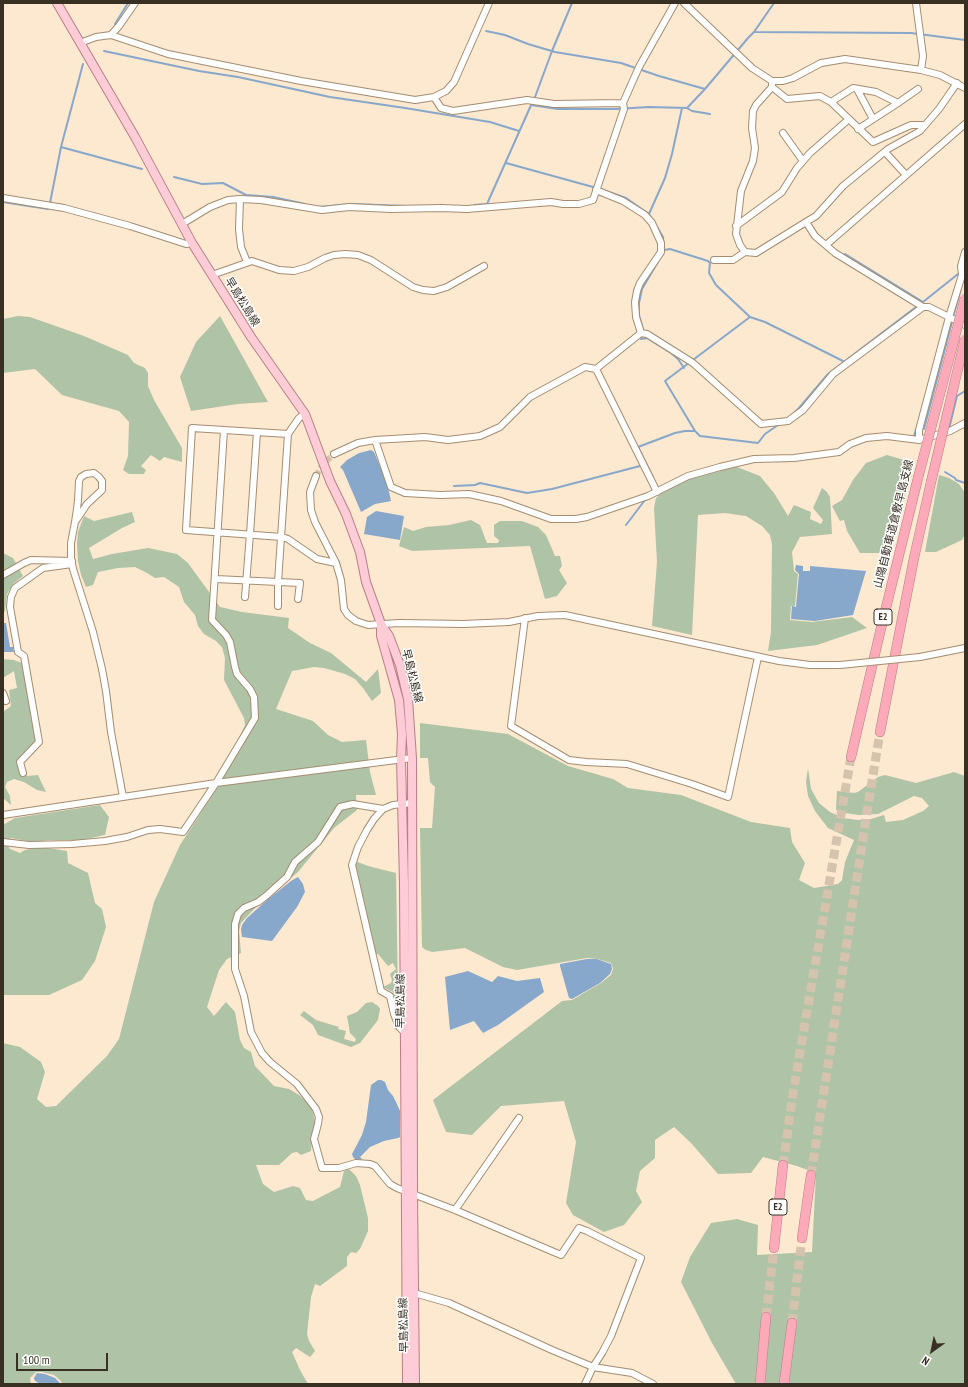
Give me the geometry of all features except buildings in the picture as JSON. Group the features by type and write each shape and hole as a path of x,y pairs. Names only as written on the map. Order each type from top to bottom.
{"highway":[{"name":"山陽自動車道倉敷早島支線","path":"851,757 918,478 965,298"},
{"name":"E2","path":"880,732 911,573 965,339"},
{"name":"E2","path":"774,1248 783,1165"},
{"path":"802,1238 811,1175"},
{"path":"760,1384 766,1317"},
{"path":"784,1384 792,1323"}],"main road":[{"name":"早島松島線","path":"57,3 135,137 192,243 251,337 305,414 330,481 346,514 360,552 366,582 381,624 389,636 400,665 408,699 412,758 407,1384"},
{"name":"早島松島線","path":"381,624 381,636 398,700 402,734 401,759 405,1033 409,1192 414,1293 415,1384"}],"street":[{"path":"111,35 135,3"},
{"path":"80,43 96,37 111,35 168,54 301,81 415,100 434,97 446,90 454,82 489,3"},
{"path":"182,224 210,207 228,200 240,199 261,200 322,210 349,208 466,209 551,202 579,204 593,200 624,106 639,67 675,3"},
{"path":"684,3 787,99 820,96 832,102 873,142 911,125 925,125"},
{"path":"916,3 923,56 921,70"},
{"path":"745,252 740,245 736,234 736,226 741,191 753,161 755,148 752,128 753,111 772,84 793,78 821,63 845,59 921,70 940,75 965,88"},
{"path":"714,260 733,260 745,252 756,253 816,216 843,186 885,152 920,130 939,108 957,83"},
{"path":"832,102 853,88 857,88 876,92 898,103"},
{"path":"857,88 873,119"},
{"path":"858,129 918,89"},
{"path":"434,97 441,108 453,111 527,100 554,104 624,106"},
{"path":"736,226 782,192 810,153 849,119"},
{"path":"826,245 965,124"},
{"path":"783,133 803,161"},
{"path":"885,152 906,175"},
{"path":"596,190 623,201 645,215 652,223 661,243 661,252 640,283 637,291 635,302 636,317 641,333"},
{"path":"3,198 64,208 130,226 186,244 192,243"},
{"path":"240,199 238,229 241,247 247,262"},
{"path":"806,222 815,236 835,253 923,307 929,307 965,325"},
{"path":"919,440 919,430 949,317 962,275 961,266 965,252"},
{"path":"212,275 252,261 279,270 294,271 308,267 334,255 345,254 358,255 371,260 413,287 434,291 447,287 484,266"},
{"path":"334,454 358,443 375,440 424,437 448,440 480,436 500,427 530,397 585,367 596,369 641,333 647,334 692,362 761,424 788,421 803,410 833,374 923,307"},
{"path":"596,369 657,492"},
{"path":"278,606 278,582 288,434 299,418 305,414"},
{"path":"375,440 391,487 405,493 441,495 469,494 501,501 551,519 564,519 587,517 648,496 688,476 754,459 794,458 839,452 850,444 866,438 888,436 919,440 950,431 965,423"},
{"path":"288,434 192,428 186,530 282,536 317,560 336,563"},
{"path":"3,842 29,845 72,844 105,841 148,830 160,829 183,832 216,783 255,718 255,701 250,688 237,674 230,642 212,620 216,579 224,430"},
{"path":"245,597 256,432"},
{"path":"75,522 81,512 100,493 102,488 101,479 94,473 86,474 81,477 79,482 78,500 71,543 72,562 93,632 102,669 111,732 123,797"},
{"path":"316,476 310,492 311,510 318,529 336,563 341,580 344,609 348,615 356,621 368,625 509,622 525,618 552,615 580,618 795,664 824,666 920,657 965,648"},
{"path":"3,575 31,560 72,562"},
{"path":"23,773 20,762 39,742 24,656 18,652 10,607 11,597 15,588 43,568 72,562"},
{"path":"216,579 300,583 298,598"},
{"path":"525,618 511,726 569,760 627,764 692,784 728,798 758,656"},
{"path":"3,693 6,701"},
{"path":"3,815 216,783 412,758"},
{"path":"412,803 402,803 383,809 353,804 340,807 318,842 295,862 287,877 266,896 258,902 244,908 238,914 235,924 234,961 235,969 244,996 251,1032 256,1044 270,1062 297,1084 316,1109 319,1117 314,1139 322,1168 339,1168 356,1163 366,1163 375,1166 390,1184 560,1255 579,1228 641,1258 611,1336 585,1384"},
{"path":"383,809 374,819 358,847 352,865 381,992 390,996 399,1027 405,1033"},
{"path":"455,1210 519,1118"},
{"path":"414,1293 449,1303 593,1367 632,1374 653,1384"}],"green space":[{"path":"18,316 30,317 84,336 128,355 134,363 145,368 148,373 148,386 154,400 182,448 182,462 164,457 160,461 151,455 141,466 146,470 144,474 129,474 123,470 128,456 129,422 119,411 62,395 35,369 3,373 3,319"},
{"path":"220,316 268,402 238,404 191,411 180,377 196,342"},
{"path":"887,455 914,463 888,553 860,553 847,531 844,520 840,521 832,506 842,500 853,480 866,463"},
{"path":"737,467 760,476 774,493 788,516 794,505 811,512 810,519 821,524 823,520 813,508 822,488 830,497 832,534 800,537 792,552 794,571 798,574 795,606 791,606 790,620 812,622 852,617 867,628 817,645 768,651 771,632 772,544 770,535 762,526 746,516 725,513 698,515 692,635 652,626 657,562 654,508 656,498 689,478"},
{"path":"939,475 949,478 959,484 965,493 965,534 962,540 936,552 925,552"},
{"path":"132,512 135,522 89,548 93,559 148,548 177,554 188,563 220,607 242,612 289,618 288,628 310,643 331,653 366,682 378,669 381,693 372,701 355,679 345,674 324,668 314,667 292,671 276,709 313,721 328,735 342,742 366,740 370,772 376,795 356,795 357,810 334,828 298,872 257,906 241,923 239,931 241,953 227,959 219,970 207,1007 214,1016 226,1002 235,1012 240,1040 244,1048 251,1052 255,1066 274,1086 289,1089 299,1095 311,1106 316,1124 312,1136 311,1151 301,1155 297,1152 292,1153 279,1165 256,1165 263,1184 274,1192 293,1186 300,1188 306,1200 313,1201 340,1187 344,1171 349,1169 356,1176 360,1185 368,1218 368,1231 360,1249 356,1253 351,1252 347,1257 347,1266 320,1286 315,1284 311,1297 307,1334 315,1351 310,1357 296,1348 292,1352 308,1384 62,1384 61,1381 54,1375 36,1372 30,1378 31,1384 3,1384 3,1043 20,1047 41,1062 45,1072 37,1099 46,1107 56,1106 107,1056 119,1039 154,902 180,845 215,791 245,725 244,718 224,680 225,658 222,647 216,641 204,634 198,626 195,615 184,602 179,587 164,577 155,578 135,567 118,568 98,572 93,585 86,587 81,575 78,561 77,544 78,532 84,516 94,521"},
{"path":"471,520 480,525 487,543 498,543 499,540 494,536 494,525 500,521 522,521 538,527 546,535 555,556 560,556 562,566 559,570 567,583 557,596 545,599 530,546 412,551 399,546 404,527 413,531 426,527 449,525"},
{"path":"3,553 13,558 23,576 13,584 7,594 5,611 3,613"},
{"path":"3,659 14,660 22,663 37,740 18,761 19,772 27,776 38,775 46,792 37,790 24,782 14,779 7,782 5,787 10,796 11,805 3,798 3,712 11,706 9,690 17,688 14,671 3,678"},
{"path":"420,723 508,734 568,766 613,779 628,788 681,795 751,822 790,828 792,842 805,863 799,880 814,888 838,884 842,880 845,862 854,840 828,828 815,811 808,796 806,782 808,768 811,789 819,803 830,812 843,818 858,820 871,819 884,815 886,822 903,820 923,811 929,806 922,798 914,796 878,814 859,815 845,813 836,810 837,791 858,792 878,777 885,775 916,783 954,772 965,776 965,1384 736,1384 712,1343 681,1282 690,1257 711,1223 737,1219 758,1225 757,1255 812,1252 816,1173 797,1166 763,1157 751,1173 718,1174 691,1143 674,1127 655,1140 655,1158 640,1171 636,1191 642,1202 624,1225 604,1232 573,1215 566,1203 576,1142 564,1101 501,1106 472,1135 446,1132 433,1100 562,1001 572,1000 601,983 611,975 613,969 611,963 598,959 587,958 517,970 503,967 465,948 432,952 422,947 420,828 432,828 435,787 430,782 428,758 420,758"},
{"path":"100,805 109,817 105,835 81,840 49,840 32,842 11,838 7,844 10,849 20,853 25,850 41,847 67,851 68,863 88,873 95,903 102,909 106,927 95,961 82,980 49,995 3,995 3,825 15,818"},
{"path":"355,861 396,873 398,1000 395,1000 393,992 383,987 391,983 392,980 390,974 396,969 393,963 388,966 378,954 374,954 354,867"},
{"path":"372,1002 380,1009 378,1020 360,1043 351,1047 318,1035 313,1025 300,1015 304,1011 316,1020 339,1027 338,1029 346,1031 344,1039 355,1042 356,1039 350,1033 347,1016 357,1012 366,1003"}],"water":[{"path":"371,450 374,452 387,483 391,501 375,504 361,512 343,470 340,467 347,460 359,453"},
{"path":"376,511 404,516 400,540 364,534 367,517"},
{"path":"796,565 803,566 803,571 810,571 810,566 866,571 853,615 815,621 791,619 792,606 796,607 799,574 795,570"},
{"path":"3,623 6,623 10,647 13,647 14,652 3,652"},
{"path":"298,877 303,884 305,892 297,907 272,941 242,937 242,925 247,918 267,900"},
{"path":"587,959 597,959 611,964 612,969 610,974 600,983 572,999 569,998 560,964"},
{"path":"468,971 492,982 498,976 517,981 540,978 544,992 498,1025 483,1033 474,1021 450,1030 445,977"},
{"path":"378,1080 385,1082 400,1111 400,1137 384,1141 370,1147 360,1157 362,1159 358,1159 357,1161 352,1154 362,1135 366,1122 371,1085"},
{"path":"37,1373 55,1378 61,1384 41,1384 35,1381 34,1378"}],"waterway":[{"path":"115,24 128,3"},
{"path":"535,97 572,3"},
{"path":"486,31 505,35 555,52 621,63 705,89 754,32 774,3"},
{"path":"755,32 911,33 965,40"},
{"path":"104,51 199,71 238,77 330,97 490,122 519,131"},
{"path":"50,203 61,147 83,64"},
{"path":"531,105 558,109 616,109 649,107 687,108 705,89"},
{"path":"474,205 487,204 532,103"},
{"path":"649,214 665,178 682,108"},
{"path":"687,108 692,111 710,114"},
{"path":"61,147 142,169"},
{"path":"506,163 593,187"},
{"path":"174,177 202,184 223,183 246,195 273,197 305,204"},
{"path":"606,191 626,198 649,214 652,220"},
{"path":"3,202 48,209"},
{"path":"319,207 352,204 406,206"},
{"path":"657,227 663,237 664,251"},
{"path":"664,250 670,249 708,261 710,263 709,273 716,285 750,317 765,322 843,361"},
{"path":"845,254 923,302"},
{"path":"643,329 639,315 639,303 642,289 662,255"},
{"path":"923,302 958,274"},
{"path":"953,317 961,289"},
{"path":"791,416 828,374 916,307"},
{"path":"750,317 665,381 695,431 700,436 758,443 765,434 778,425"},
{"path":"924,429 952,322"},
{"path":"641,337 641,339 647,338 671,353 678,359 684,368"},
{"path":"949,429 957,396 965,391"},
{"path":"914,436 916,429"},
{"path":"653,477 638,447 675,433 695,431"},
{"path":"454,486 475,485 480,483 527,493 552,489 640,466"},
{"path":"945,472 956,480 965,483"},
{"path":"626,525 645,500"}],"tunnel":[{"path":"316,476 323,464 334,454"},
{"path":"811,1175 880,732"},
{"path":"783,1165 793,1093 851,757"},
{"path":"792,1323 802,1238"},
{"path":"766,1317 774,1248"}]}
